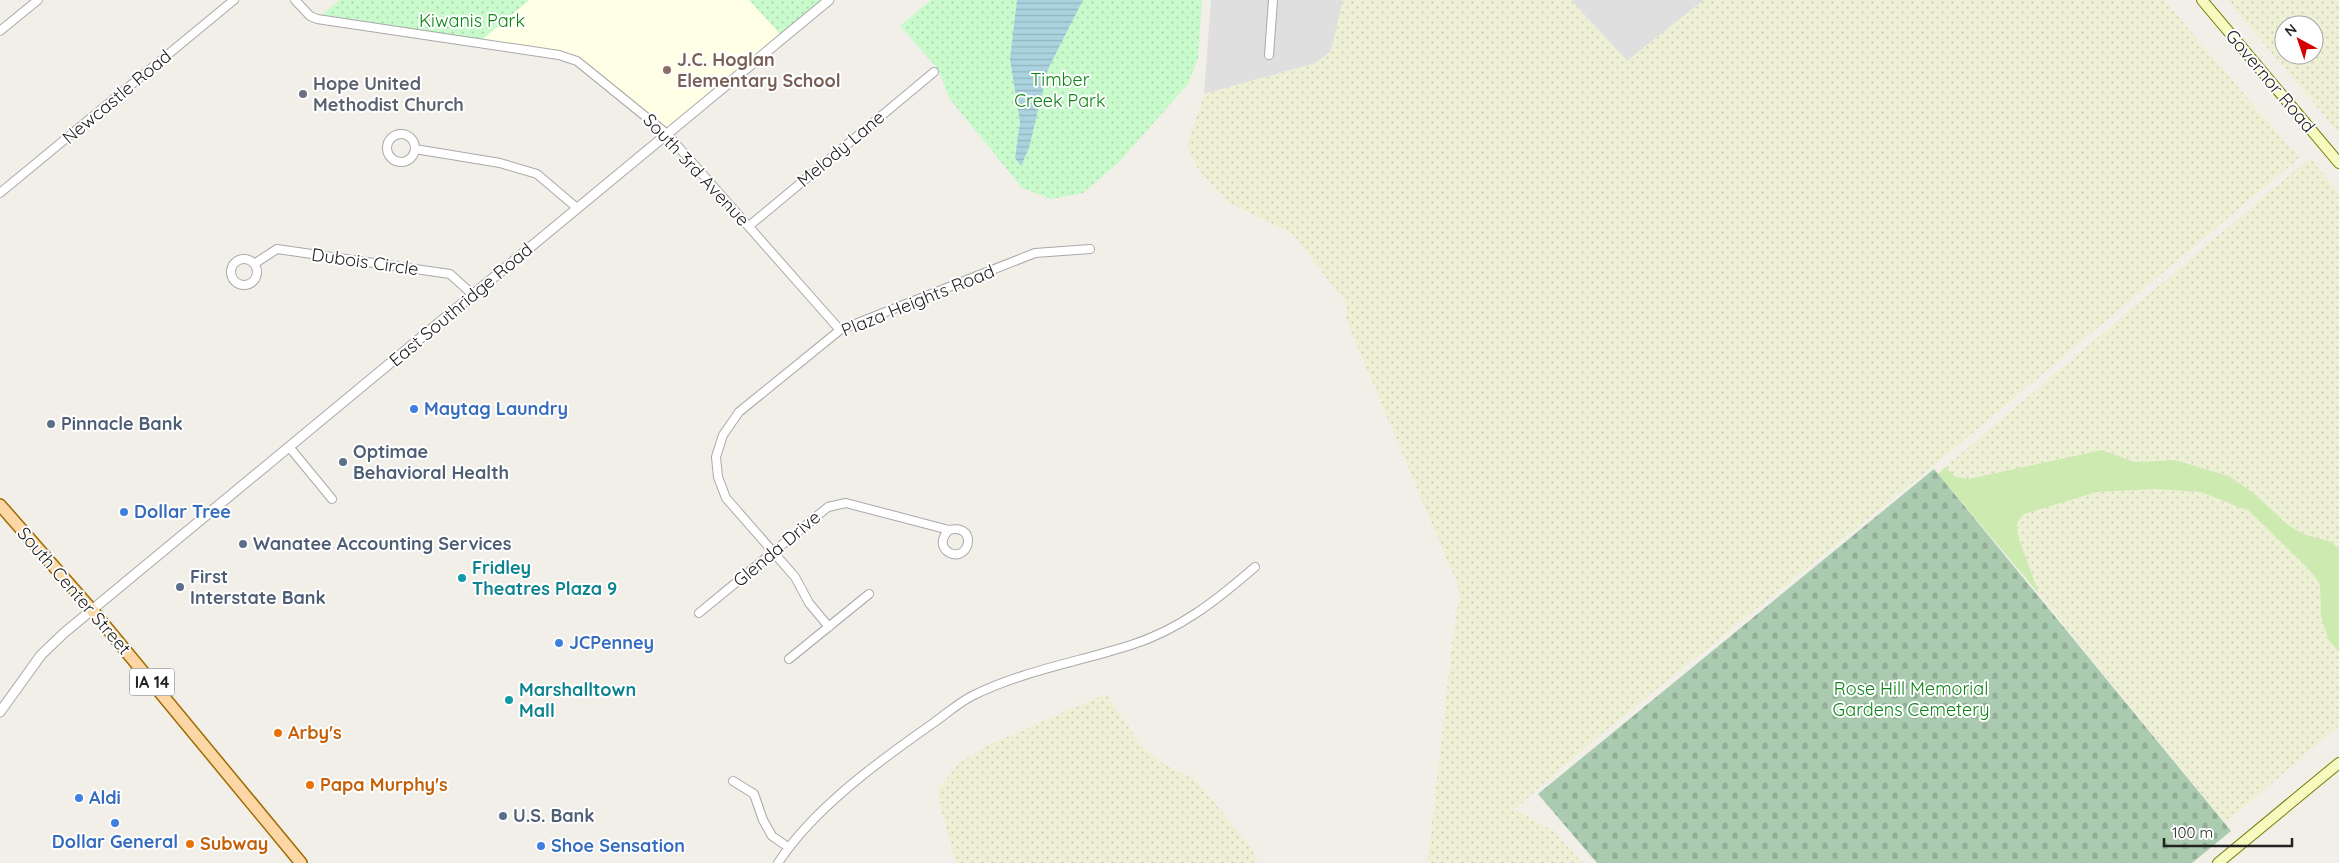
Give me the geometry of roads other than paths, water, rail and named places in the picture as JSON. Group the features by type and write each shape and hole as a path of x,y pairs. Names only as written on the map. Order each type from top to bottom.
{"main road":[{"name":"Governor Road","path":"2202,0 2339,163"},
{"name":"South Center Street","path":"0,504 92,610 299,863"},
{"path":"2218,863 2339,763"}],"street":[{"path":"0,32 38,0"},
{"name":"Newcastle Road","path":"0,193 234,0"},
{"name":"South 3rd Avenue","path":"296,0 310,16 317,19 570,57 618,92 667,134 840,330"},
{"name":"East Southridge Road","path":"0,712 41,655 92,610 829,0"},
{"path":"1269,55 1273,0"},
{"name":"Melody Lane","path":"748,226 934,72"},
{"path":"415,149 500,163 537,174 577,208"},
{"name":"Dubois Circle","path":"254,264 277,249 450,274 472,294"},
{"name":"Plaza Heights Road","path":"829,627 809,603 795,577 726,498 718,477 716,457 723,435 739,412 840,330 1035,253 1090,249"},
{"path":"290,448 332,499"},
{"name":"Glenda Drive","path":"699,614 828,507 846,503 949,530"},
{"path":"778,863 788,847 837,798 914,736 971,696 1040,669 1132,645 1182,623 1220,597 1255,567"},
{"path":"790,659 869,594"},
{"path":"733,780 754,794 763,820 772,836 788,847"}],"water":[{"path":"1017,0 1083,0 1048,69 1029,148 1021,166 1015,158 1020,122 1010,59"}],"place":[{"name":"J.C. Hoglan Elementary School","path":"667,70"},
{"name":"Hope United Methodist Church","path":"303,94"},
{"name":"Maytag Laundry","path":"414,409"},
{"name":"Pinnacle Bank","path":"51,424"},
{"name":"Optimae Behavioral Health","path":"343,462"},
{"name":"Dollar Tree","path":"124,512"},
{"name":"Wanatee Accounting Services","path":"243,544"},
{"name":"Fridley Theatres Plaza 9","path":"462,578"},
{"name":"First Interstate Bank","path":"180,587"},
{"name":"JCPenney","path":"559,643"},
{"name":"Marshalltown Mall","path":"509,700"},
{"name":"Arby's","path":"278,733"},
{"name":"Papa Murphy's","path":"310,785"},
{"name":"Aldi","path":"79,798"},
{"name":"U.S. Bank","path":"503,816"},
{"name":"Dollar General","path":"115,823"},
{"name":"Subway","path":"190,844"},
{"name":"Shoe Sensation","path":"541,846"}],"park label":[{"name":"Kiwanis Park","path":"472,21"},
{"name":"Timber Creek Park","path":"1060,90"},
{"name":"Rose Hill Memorial Gardens Cemetery","path":"1911,700"}]}
